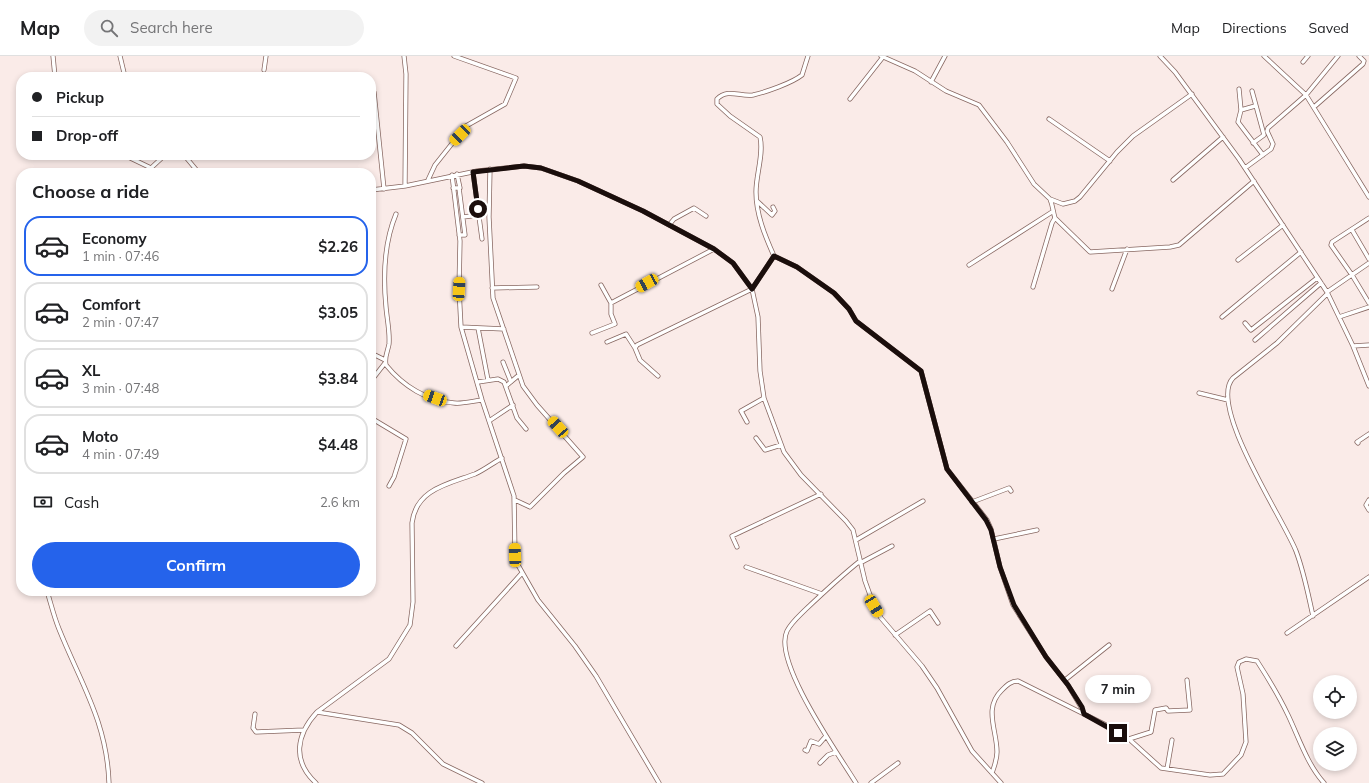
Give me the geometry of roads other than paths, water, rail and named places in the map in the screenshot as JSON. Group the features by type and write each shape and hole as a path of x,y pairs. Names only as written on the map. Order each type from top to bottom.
{"street":[{"path":"53,56 55,72"},
{"path":"120,56 124,72"},
{"path":"264,70 266,56"},
{"path":"404,56 406,74 405,186"},
{"path":"428,180 435,165 466,126 505,104 516,78 454,56"},
{"path":"808,56 802,75 790,83 754,95 730,93 721,95 717,99 717,104 730,116 760,137 756,202 763,229 774,256 797,267 834,293 849,309 856,321 921,371 947,469 986,520 994,539 1000,567 1014,605 1046,657 1065,680 1082,707 1084,714"},
{"path":"850,99 882,56 915,71 931,82 979,105 1007,142 1034,184 1050,199 1062,204 1075,201 1094,182 1110,161 1133,136 1192,94"},
{"path":"931,82 945,56"},
{"path":"1264,56 1306,95 1369,197"},
{"path":"1303,62 1308,56"},
{"path":"1254,142 1264,135 1271,125 1306,95 1338,56"},
{"path":"1314,107 1363,64 1364,61 1359,56"},
{"path":"1163,57 1224,137 1321,283 1340,317 1369,386"},
{"path":"1239,90 1241,110 1238,122 1263,155"},
{"path":"1252,91 1264,135"},
{"path":"1241,110 1255,106"},
{"path":"376,111 384,188"},
{"path":"1049,119 1110,161"},
{"path":"1245,168 1273,146 1267,131"},
{"path":"1173,180 1224,137"},
{"path":"134,160 151,168 160,160"},
{"path":"188,160 195,168"},
{"path":"376,189 405,186 452,175 490,169 524,166 556,172 643,211 714,249 733,263 752,289 758,317 760,371 764,398 781,445 790,461 846,521 856,540 869,595 881,618 922,666 937,688 972,751 1001,783"},
{"path":"490,169 493,298 519,375 529,395 583,458 564,473 530,507 515,500"},
{"path":"473,172 482,239"},
{"path":"458,174 465,235 459,235"},
{"path":"452,175 458,217 461,327 482,400 510,477 515,500 515,555 522,573 538,600 575,646 596,676 659,783"},
{"path":"1050,199 1052,212 1055,218 1090,252 1177,246 1254,180"},
{"path":"453,188 459,188"},
{"path":"756,202 772,215 775,211 773,207"},
{"path":"669,225 674,219 694,208 706,216"},
{"path":"969,265 1052,212"},
{"path":"376,374 385,361 389,344 384,290 386,250 390,230 396,214"},
{"path":"458,217 478,215"},
{"path":"1032,287 1052,223 1055,218"},
{"path":"1369,218 1332,242 1331,245 1352,274 1369,303"},
{"path":"1238,260 1283,225"},
{"path":"1352,230 1369,259"},
{"path":"611,303 714,249"},
{"path":"1112,289 1127,249"},
{"path":"1222,316 1301,252"},
{"path":"635,348 644,341 752,289 774,256"},
{"path":"1313,616 1303,571 1296,551 1244,452 1232,418 1228,400 1230,382 1277,343 1327,293 1369,263"},
{"path":"1245,323 1251,330 1317,278"},
{"path":"1254,340 1321,283"},
{"path":"592,333 615,324 611,314 611,303 601,284"},
{"path":"492,288 537,288"},
{"path":"1340,317 1369,307"},
{"path":"461,327 504,329"},
{"path":"478,328 488,380"},
{"path":"607,342 626,334 635,348 640,360 658,376"},
{"path":"1353,346 1369,344"},
{"path":"376,356 385,361 406,387 455,403 482,400"},
{"path":"503,362 511,382"},
{"path":"506,386 519,375"},
{"path":"478,382 502,380 506,386 517,418 526,429"},
{"path":"1199,393 1228,400"},
{"path":"747,422 741,411 764,398"},
{"path":"489,421 513,406"},
{"path":"376,421 406,439 394,477 389,486"},
{"path":"1358,443 1357,442 1369,434"},
{"path":"756,438 765,450 781,445"},
{"path":"316,783 307,775 300,760 301,738 310,718 389,659 410,625 413,602 412,523 413,512 419,501 437,489 455,480 476,473 502,458"},
{"path":"972,502 1009,488 1011,491"},
{"path":"737,547 732,536 821,494"},
{"path":"856,540 923,500"},
{"path":"1369,500 1366,505 1369,510"},
{"path":"994,539 1038,530"},
{"path":"856,783 826,736 798,684 786,658 785,636 793,622 822,594 860,562 892,546"},
{"path":"746,567 822,594"},
{"path":"456,646 522,573"},
{"path":"1288,633 1369,577"},
{"path":"48,596 58,628 84,683 101,728 108,756 109,783"},
{"path":"895,635 930,612 938,623"},
{"path":"1065,680 1109,645"},
{"path":"992,774 997,752 992,711 993,702 999,693 1013,681 1026,684 1051,699 1084,714 1129,739 1161,768 1218,776 1228,771 1241,755 1246,742 1243,694 1238,667 1239,662 1246,658 1257,661 1275,690 1312,765 1324,783"},
{"path":"1129,739 1151,732 1155,710 1166,708 1168,711 1190,710 1187,680"},
{"path":"317,712 399,725 412,733 443,764 482,783"},
{"path":"255,714 253,728 256,732 304,730"},
{"path":"805,750 807,751 811,741 818,744 826,736"},
{"path":"1167,769 1172,740"},
{"path":"820,763 828,755 836,752"},
{"path":"870,783 898,763"}]}
